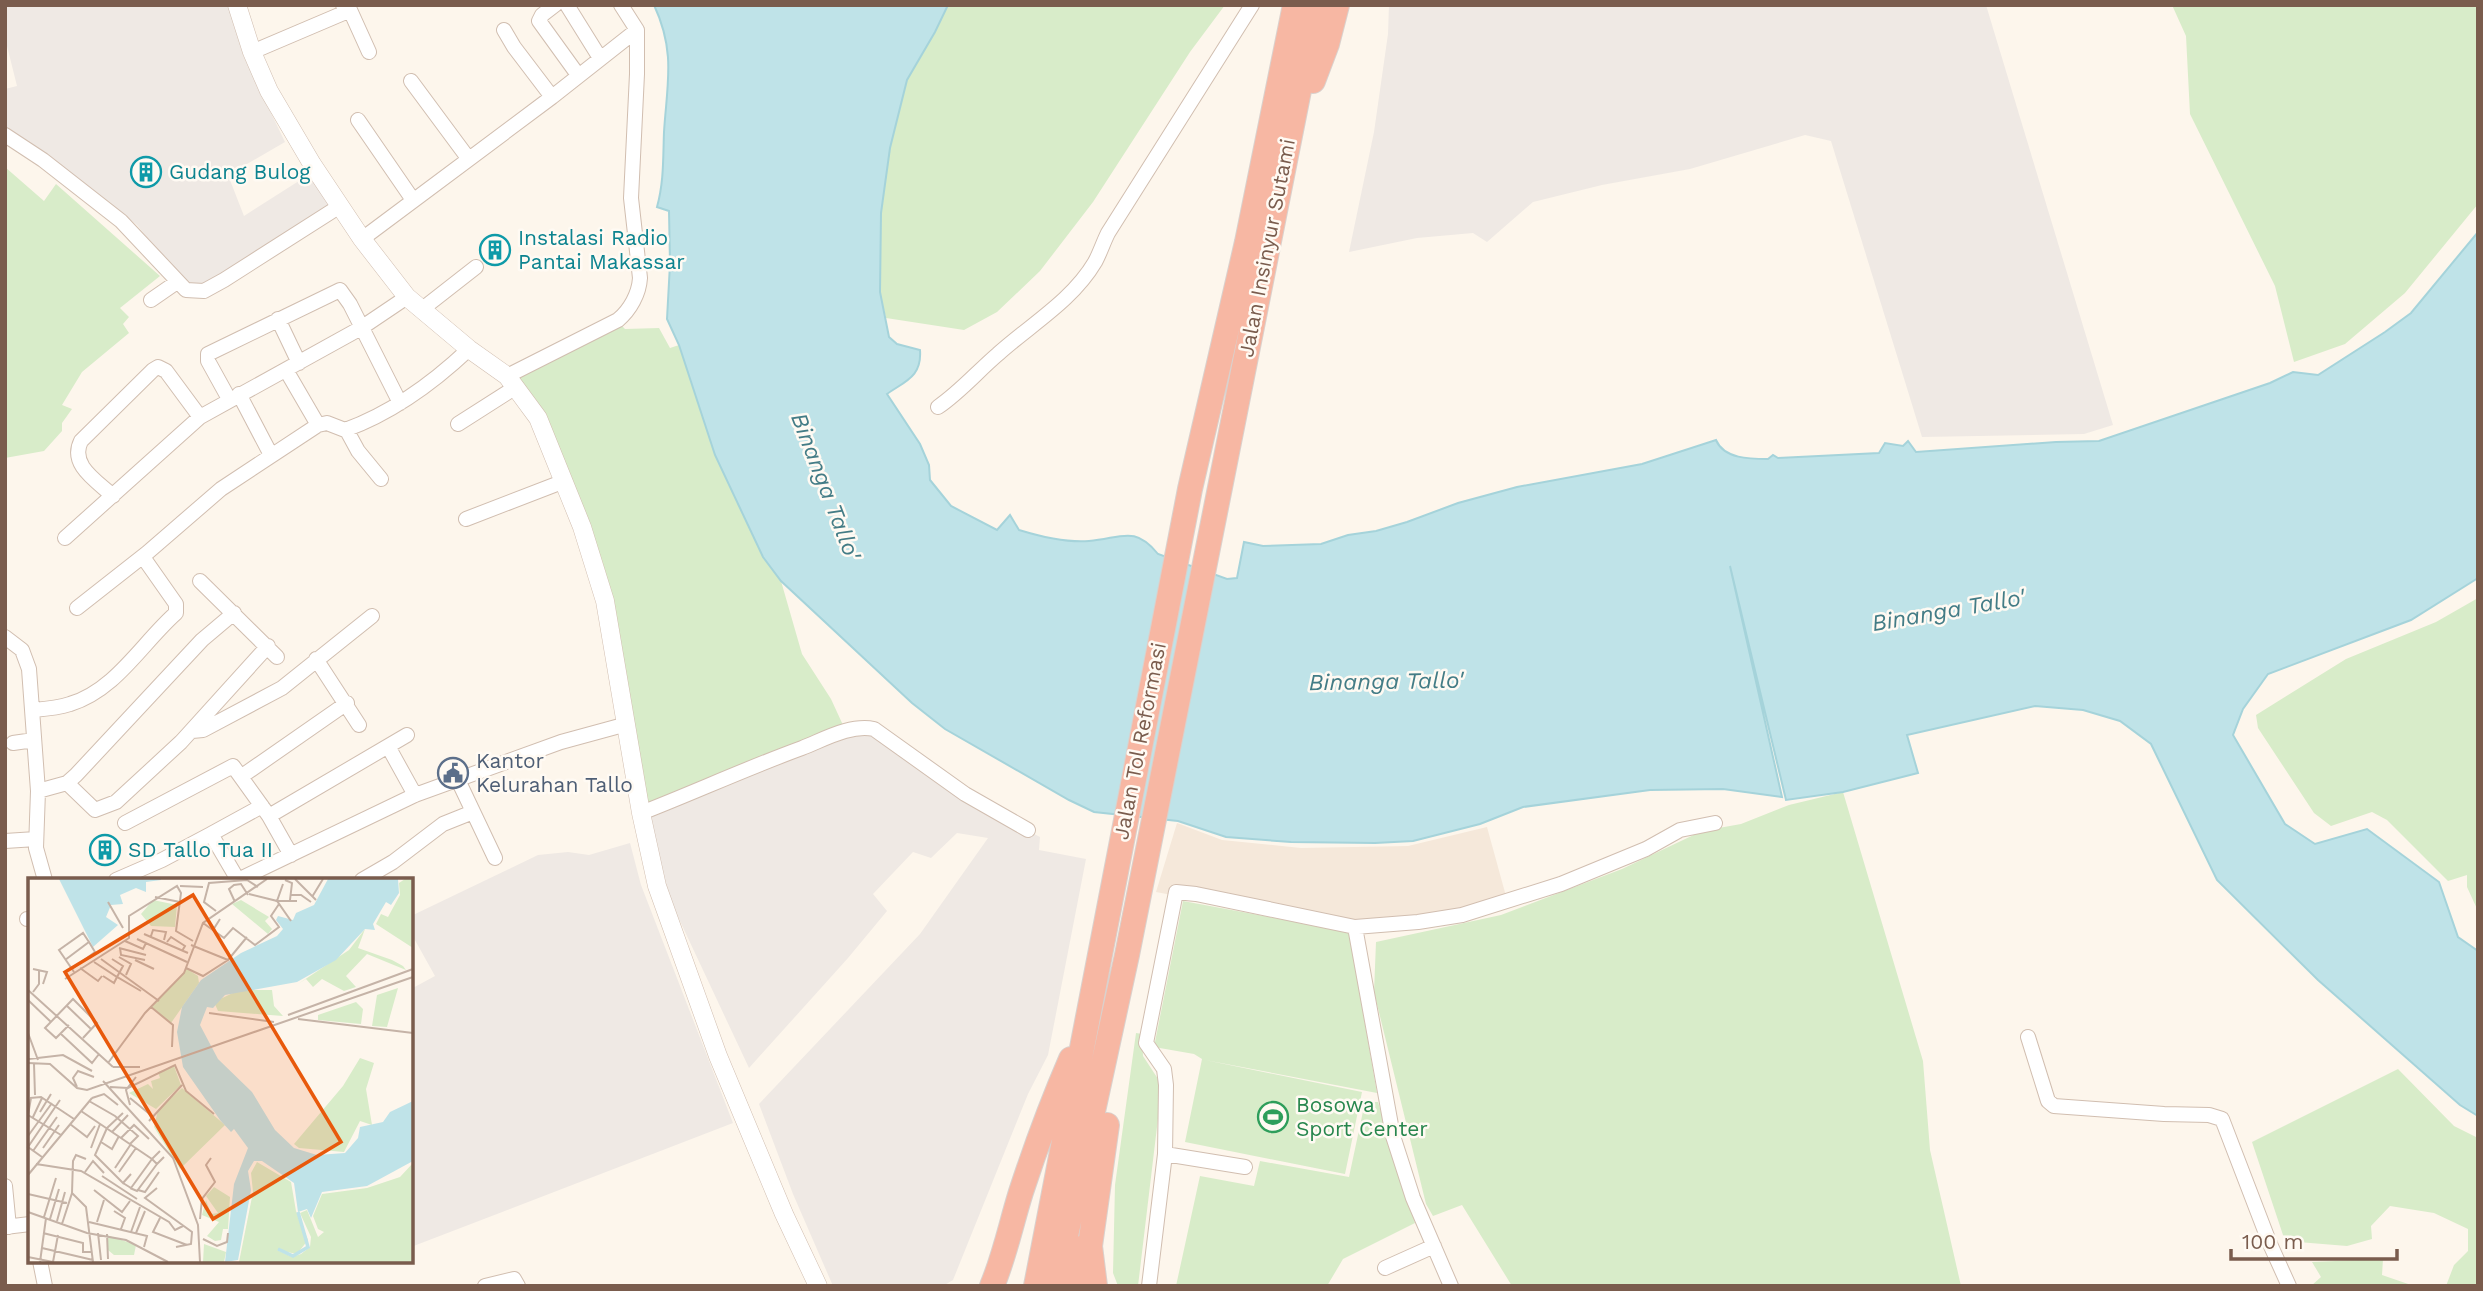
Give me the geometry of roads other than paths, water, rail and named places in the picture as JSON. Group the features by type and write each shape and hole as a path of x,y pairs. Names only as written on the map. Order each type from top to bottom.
{"highway":[{"name":"Jalan Insinyur Sutami","path":"1189,489 1247,242 1295,5"},
{"name":"Jalan Insinyur Sutami","path":"1219,492 1316,5"},
{"path":"1285,156 1327,44 1337,5"},
{"name":"Jalan Tol Reformasi","path":"1091,993 1189,489"},
{"name":"Jalan Tol Reformasi","path":"1127,955 1219,492"},
{"path":"1095,1286 1090,1246 1095,1195 1124,1008 1127,955"},
{"path":"1055,1286 1127,955"},
{"path":"992,1286 1004,1258 1020,1196 1044,1122 1071,1059 1091,993"},
{"path":"1035,1286 1080,1062 1091,993"},
{"path":"1075,1286 1095,1195"}],"street":[{"path":"237,5 252,52 286,122 362,239 407,297 512,382 538,418 582,527 605,601 641,813 657,886 718,1056 784,1214 818,1286"},
{"path":"555,5 542,15 539,21 578,75"},
{"path":"567,5 600,58"},
{"path":"458,424 512,382 621,318 629,309 638,288 640,278 631,198 637,30 621,5"},
{"path":"938,407 1066,297 1086,275 1136,189 1252,5"},
{"path":"252,52 350,8 369,52"},
{"path":"504,30 552,97"},
{"path":"362,239 637,30"},
{"path":"411,81 468,158"},
{"path":"358,120 413,200"},
{"path":"5,135 43,160 121,220 177,282 190,292 204,291 264,256 340,206"},
{"path":"421,310 476,267"},
{"path":"151,300 177,282"},
{"path":"271,455 207,358 208,354 341,290 400,403"},
{"path":"65,538 200,417 361,328 407,297"},
{"path":"278,319 299,363"},
{"path":"77,608 221,489 271,455 318,425 327,423 346,429 400,403 443,373 469,349"},
{"path":"113,496 78,463 77,449 81,441 153,370 157,367 163,368 200,417"},
{"path":"286,370 318,425"},
{"path":"346,429 358,451 381,479"},
{"path":"466,519 562,482"},
{"path":"33,710 68,705 95,692 110,681 176,613 176,604 142,557"},
{"path":"67,783 95,810 114,803 192,731 233,683 273,652 200,580"},
{"path":"38,791 67,783 94,758 202,640 234,613"},
{"path":"192,731 203,730 282,688 372,616"},
{"path":"5,637 14,642 26,656 29,669 38,791 36,839 45,878"},
{"path":"316,659 359,725"},
{"path":"242,776 347,703"},
{"path":"242,878 415,795 561,742 627,724"},
{"path":"641,813 769,760 847,732 867,728 874,729 965,794 1028,830"},
{"path":"121,878 265,811 389,748 407,735"},
{"path":"13,743 34,740"},
{"path":"389,748 415,795"},
{"path":"125,822 194,788 228,767 236,767 291,855"},
{"path":"458,780 495,858"},
{"path":"365,878 393,862 443,824 473,812"},
{"path":"1149,1286 1165,1154 1166,1076 1146,1043 1175,892 1354,927 1418,922 1472,912 1561,884 1646,849 1680,830 1715,823"},
{"path":"211,834 237,878"},
{"path":"5,841 36,839"},
{"path":"1354,927 1393,1136 1413,1198 1451,1286"},
{"path":"2028,1037 2048,1101 2054,1106 2210,1115 2221,1118 2289,1286"},
{"path":"1165,1154 1245,1167"},
{"path":"5,1186 7,1227 28,1224"},
{"path":"1385,1268 1434,1246"},
{"path":"40,1263 45,1286"},
{"path":"485,1286 514,1279 518,1286"}],"water":[{"name":"Binanga Tallo'","path":"654,5 948,5 907,80 890,148 881,213 880,292 889,337 897,344 920,350 920,359 911,377 887,394 920,444 929,465 930,480 951,506 997,530 1010,515 1019,530 1054,539 1080,541 1134,536 1158,554 1227,579 1237,578 1244,542 1263,546 1321,544 1407,522 1458,503 1517,487 1642,464 1716,440 1731,454 1768,459 1773,455 1778,458 1879,453 1885,443 1903,446 1908,441 1916,452 2099,441 2270,383 2293,372 2318,375 2411,313 2478,232 2478,578 2411,620 2268,674 2243,709 2233,735 2285,824 2315,844 2367,829 2439,882 2458,937 2478,951 2478,1116 2460,1105 2318,980 2217,880 2151,744 2120,721 2083,710 2035,706 1907,735 1918,773 1843,792 1786,800 1730,566 1782,797 1723,789 1650,790 1523,807 1480,824 1413,841 1291,842 1226,837 1178,821 1094,812 945,729 912,703 781,581 763,557 715,455 679,345 667,319 669,211 657,207 662,179 668,53"}],"place":[{"name":"Gudang Bulog","path":"146,172"},
{"name":"Instalasi Radio Pantai Makassar","path":"495,250"},
{"name":"Kantor Kelurahan Tallo","path":"453,773"},
{"name":"SD Tallo Tua II","path":"105,850"},
{"name":"Bosowa Sport Center","path":"1273,1117"}]}
